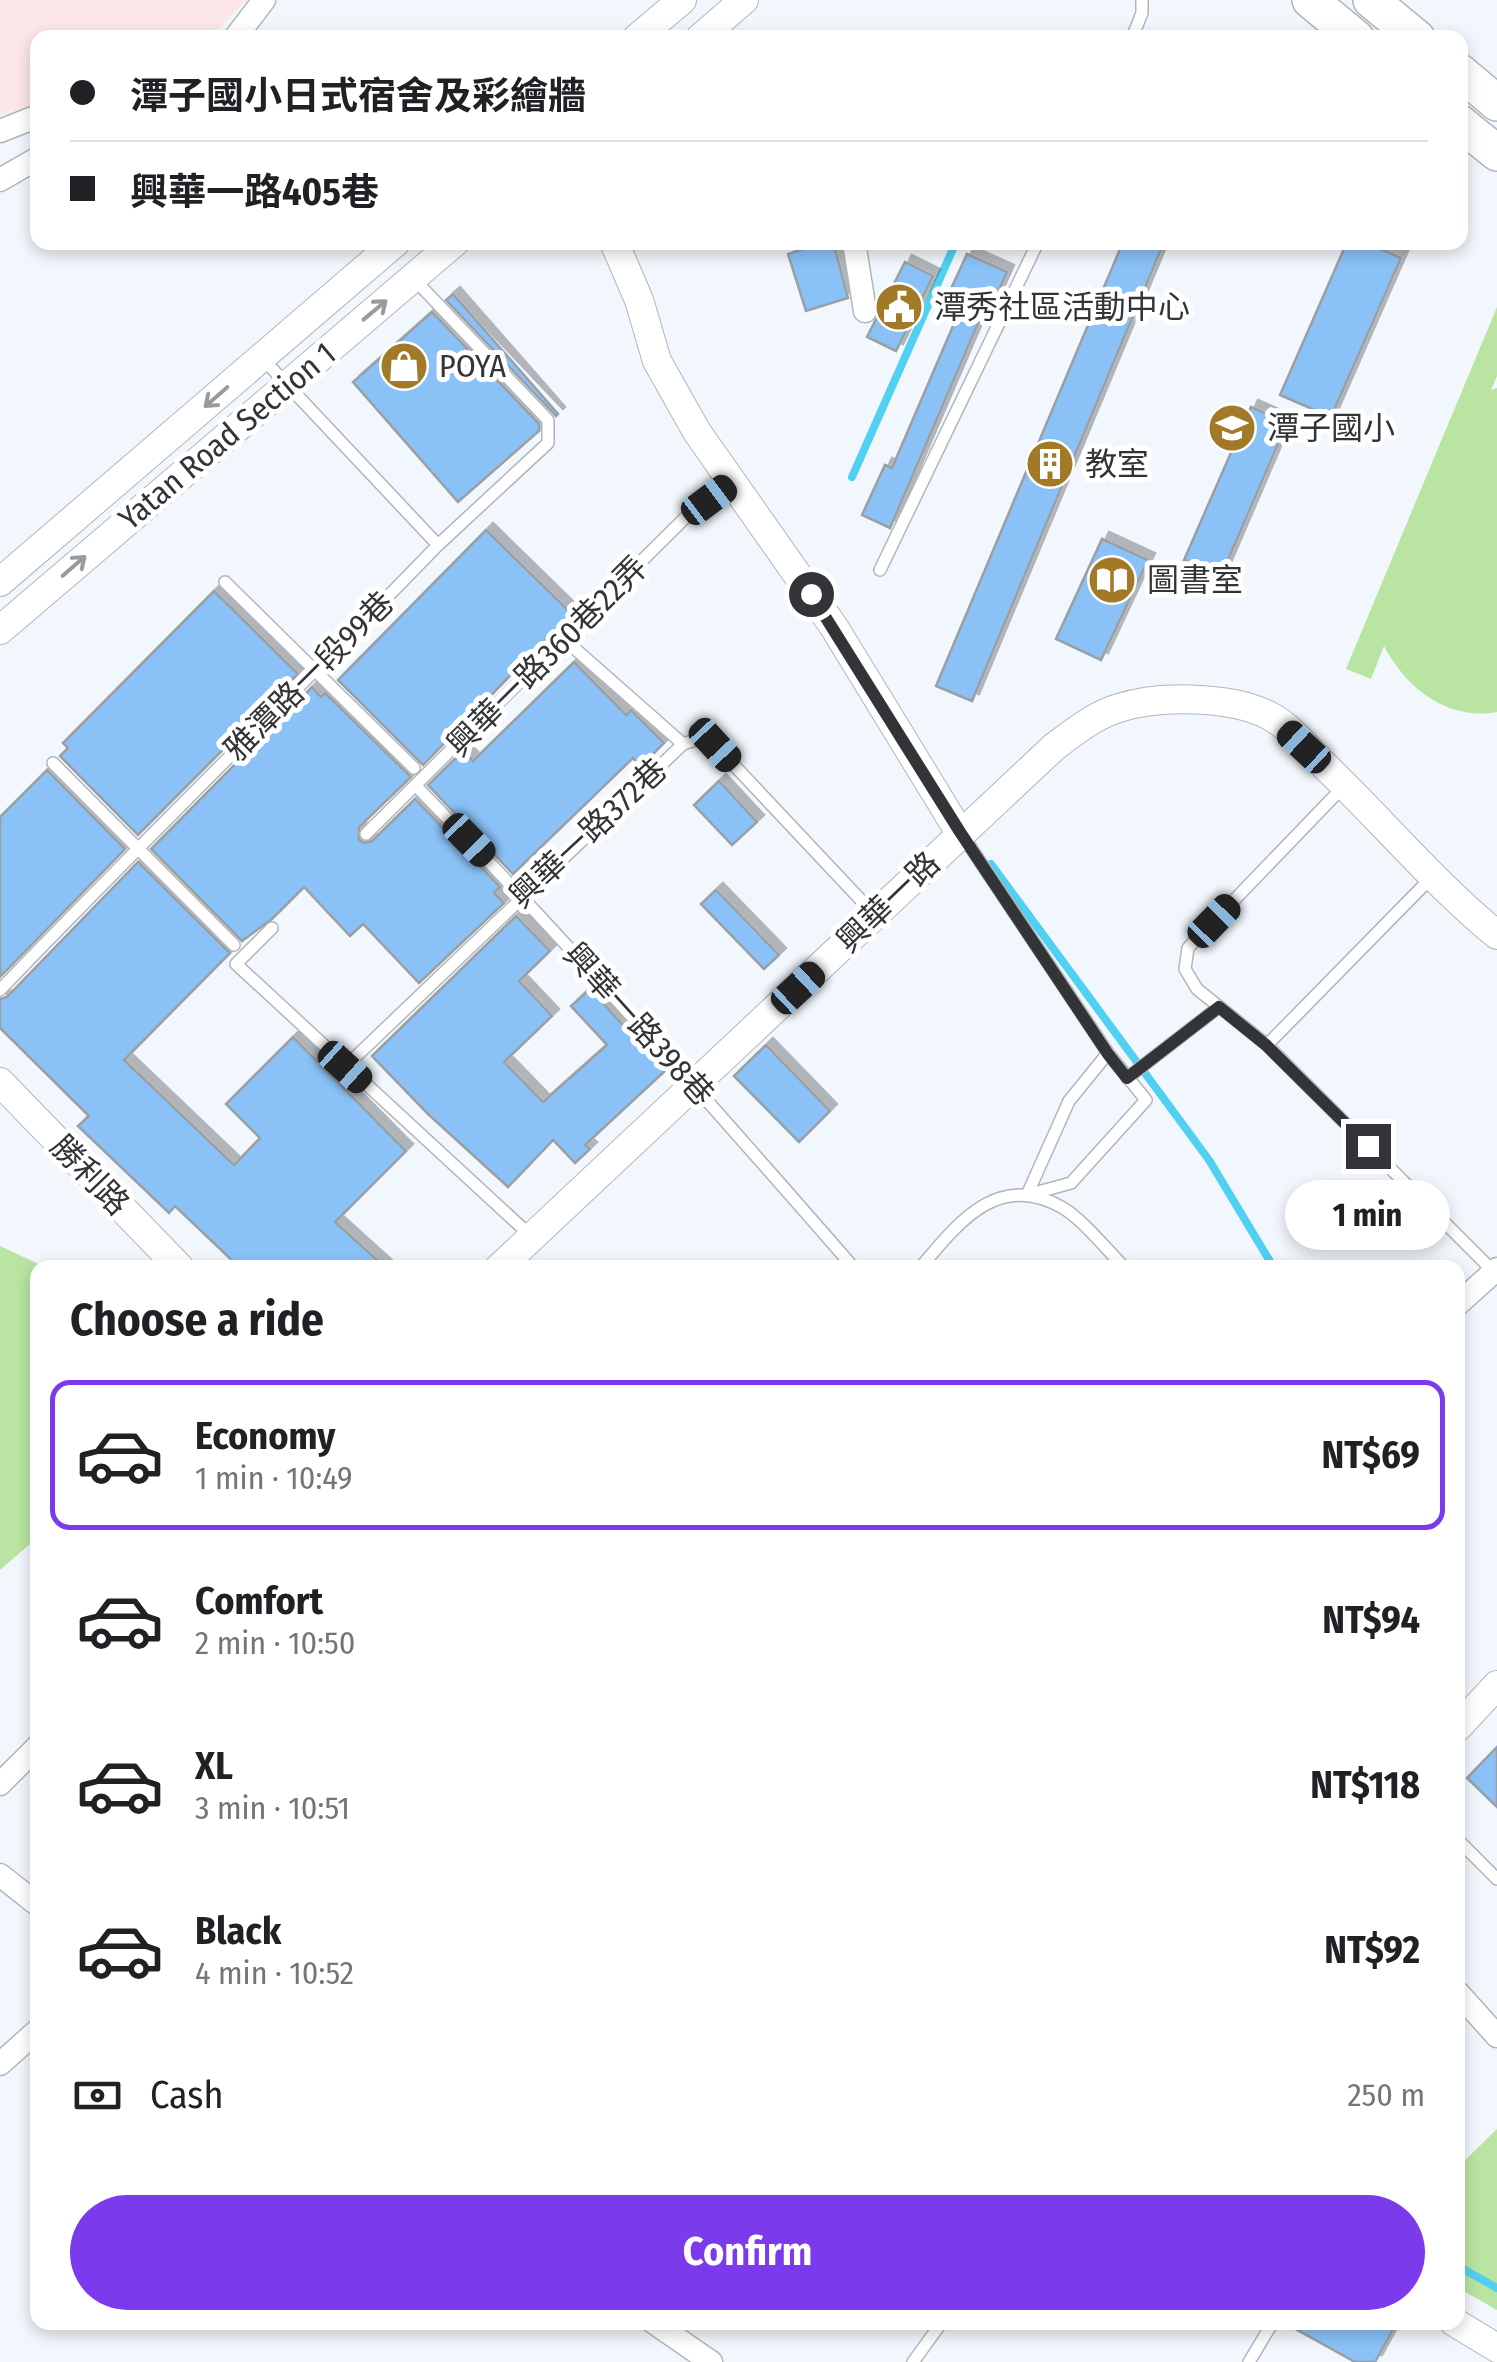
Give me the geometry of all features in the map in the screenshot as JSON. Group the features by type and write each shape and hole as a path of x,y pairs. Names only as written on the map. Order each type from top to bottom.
{"main road":[{"path":"1310,0 1346,30"},
{"path":"1371,0 1407,30"},
{"path":"1468,79 1497,103"},
{"path":"1468,129 1497,153"}],"street":[{"path":"241,30 264,0"},
{"path":"646,30 682,0"},
{"path":"710,30 747,0"},
{"path":"0,132 30,119"},
{"path":"0,180 30,163"},
{"name":"Yatan Road Section 1","path":"0,582 387,250"},
{"name":"Yatan Road Section 1","path":"0,630 447,250"},
{"path":"617,250 639,300 657,361 731,483 834,627 960,832"},
{"path":"855,250 865,311"},
{"name":"興華一路","path":"508,1260 1054,746 1116,708 1218,700 1273,717 1467,910 1497,934"},
{"name":"勝利路","path":"0,1082 172,1260"},
{"path":"1465,1298 1496,1270"},
{"path":"1465,1720 1497,1686"},
{"path":"0,1784 30,1754"},
{"path":"0,1875 30,1899"},
{"path":"1465,2002 1497,2036"},
{"path":"0,2064 30,2037"},
{"path":"1465,2329 1497,2348"},
{"path":"665,2330 711,2362"}],"lane":[{"path":"1135,30 1142,0"},
{"path":"880,570 1034,250"},
{"name":"雅潭路一段99巷","path":"0,990 438,545 548,443 548,420 414,278"},
{"path":"262,358 438,545"},
{"name":"興華一路360巷22弄","path":"366,834 687,516 731,483"},
{"path":"225,582 414,768"},
{"path":"565,640 683,744"},
{"name":"興華一路372巷","path":"345,1067 683,744 698,739 715,745 874,914"},
{"path":"53,762 234,945"},
{"path":"1345,785 1188,948 1185,968 1197,989 1266,1045 1496,1270"},
{"name":"興華一路398巷","path":"416,786 522,894 847,1260"},
{"path":"927,1260 976,1207 1003,1196 1026,1195 1071,1183 1146,1100 1131,1074 1108,1054 960,832"},
{"path":"1266,1045 1426,882"},
{"path":"272,928 236,964 532,1238"},
{"path":"1131,1074 1219,1007"},
{"path":"1026,1195 1069,1101 1108,1054"},
{"path":"1026,1195 1063,1208 1118,1260"},
{"path":"1465,1847 1497,1879"},
{"path":"913,2362 936,2330"},
{"path":"1249,2362 1268,2330"}],"shaded area":[{"path":"0,0 247,0 216,30 30,30 30,105 0,116"}],"green space":[{"path":"1497,307 1497,376 1491,390 1497,388 1497,712 1479,713 1461,711 1430,698 1404,675 1384,646 1371,679 1346,669"},
{"path":"0,1246 30,1260 30,1544 0,1570"},
{"path":"1497,2129 1497,2310 1465,2292 1465,2160"}],"building":[{"path":"835,250 848,298 806,311 788,254"},
{"name":"教室","path":"1120,250 1161,250 972,701 936,686"},
{"path":"1343,250 1383,250 1401,258 1331,417 1280,395"},
{"path":"967,254 1007,272 990,310 985,307 890,528 862,515 885,465 892,468 965,298 950,291"},
{"name":"潭秀社區活動中心","path":"905,262 933,276 896,351 867,337"},
{"path":"453,294 558,414 556,416 446,300"},
{"path":"432,312 539,424 539,431 458,502 353,382"},
{"path":"1251,407 1287,423 1221,576 1184,560"},
{"path":"486,530 571,613 423,765 338,680"},
{"path":"1102,539 1148,560 1101,660 1056,639"},
{"path":"214,591 298,674 138,835 60,756 68,748 63,743"},
{"path":"574,662 626,715 631,710 664,743 641,766 633,758 513,874 428,785 463,751 473,761"},
{"path":"312,687 321,697 325,693 411,777 359,827 359,840 372,841 415,799 500,887 494,893 504,903 419,983 363,924 350,936 304,887 272,919 242,941 151,849"},
{"path":"47,770 125,849 0,977 0,817"},
{"path":"719,781 757,822 732,845 694,805"},
{"path":"138,862 230,953 124,1060 234,1165 260,1138 226,1104 293,1037 406,1151 335,1222 377,1260 232,1260 175,1206 169,1213 78,1126 89,1116 0,1028 0,999 7,997"},
{"path":"716,890 779,955 764,969 701,904"},
{"path":"516,916 550,951 519,981 552,1016 504,1062 543,1102 607,1045 571,1006 590,989 665,1071 585,1145 590,1149 575,1163 553,1140 508,1187 372,1056"},
{"path":"766,1045 830,1111 799,1142 734,1076"},
{"path":"1497,1747 1497,1807 1467,1778"},
{"path":"1297,2330 1393,2330 1375,2362 1355,2362"}],"waterway":[{"path":"852,477 952,250"},
{"path":"991,864 1209,1160 1269,1260"},
{"path":"1465,2270 1497,2288"}],"place":[{"name":"潭秀社區活動中心","path":"899,307"},
{"name":"POYA","path":"404,366"},
{"name":"潭子國小","path":"1232,428"},
{"name":"教室","path":"1050,464"},
{"name":"圖書室","path":"1112,580"}],"route":[{"path":"811,594 960,832 1127,1078 1219,1007 1266,1045 1368,1146"}]}
